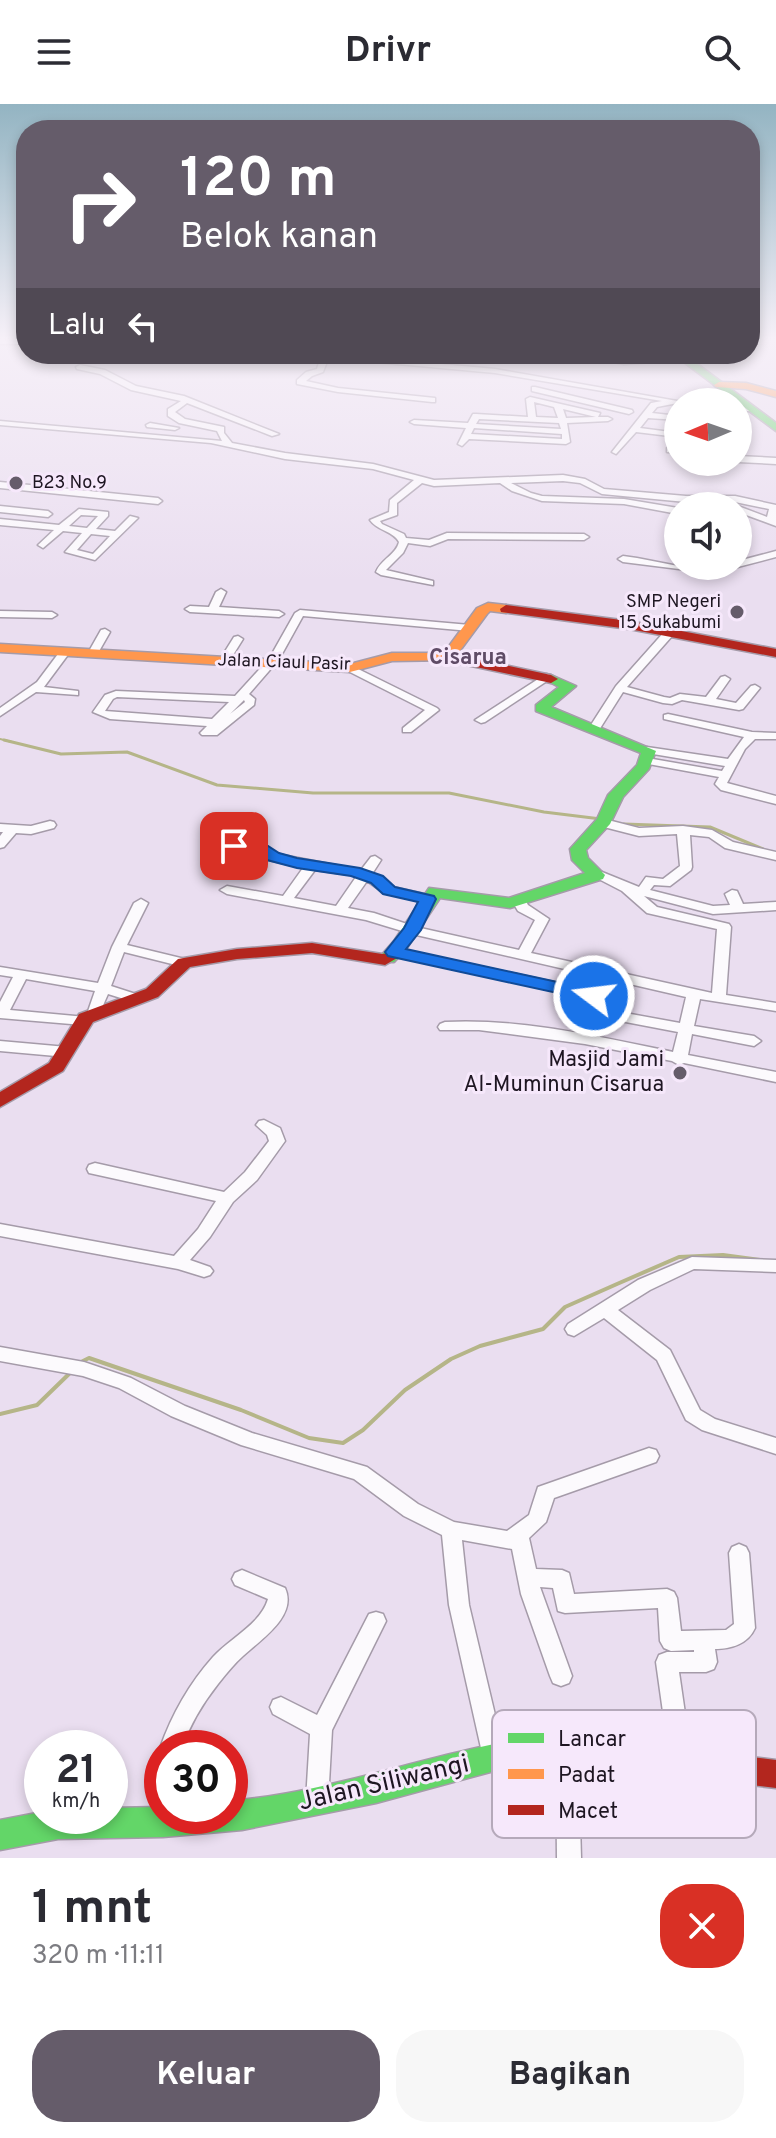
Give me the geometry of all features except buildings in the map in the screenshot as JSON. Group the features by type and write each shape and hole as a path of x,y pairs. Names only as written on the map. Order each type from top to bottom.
{"main road":[{"path":"448,657 463,642 480,610 492,607 669,633 776,653"},
{"name":"Jalan Ciaul Pasir","path":"0,648 224,661 274,658 350,668 395,656 448,657 546,677"},
{"path":"546,677 569,685 543,703 541,708 595,728 647,755 613,800 604,823 577,849 581,863 597,875"},
{"path":"0,1101 56,1067 88,1018 152,993 184,963 237,954 312,948 387,960 412,930 433,893 442,891 503,904 597,875"},
{"name":"Jalan Siliwangi","path":"248,1814 317,1801 492,1757"},
{"name":"Jalan Siliwangi","path":"756,1771 776,1774"},
{"name":"Jalan Siliwangi","path":"0,1835 58,1824 144,1820"}],"street":[{"path":"176,419 179,424"},
{"path":"230,419 275,434"},
{"path":"414,422 532,419 597,426 607,419"},
{"path":"616,452 643,419"},
{"path":"472,421 567,436"},
{"path":"472,421 464,440 561,442 567,436"},
{"path":"563,421 567,436"},
{"path":"0,423 222,437 238,422"},
{"path":"179,424 173,431 222,437 373,467 434,483 563,478 608,492 686,499 745,500 774,507 774,522 752,514"},
{"path":"150,425 179,424 222,437"},
{"path":"636,430 664,433"},
{"path":"752,458 776,461"},
{"path":"420,480 393,502 394,513 375,520 379,526 403,540 430,543 447,536 584,537"},
{"path":"503,481 514,491 579,502 618,501 664,509"},
{"path":"0,485 158,501"},
{"path":"552,485 579,502"},
{"path":"0,509 51,512 37,525"},
{"path":"43,545 80,511 106,514 71,554 95,557 133,518"},
{"path":"0,522 117,534"},
{"path":"403,540 400,553 384,563 381,572 430,583"},
{"path":"752,560 776,554"},
{"path":"623,559 664,565"},
{"path":"213,610 221,592"},
{"path":"282,599 277,622 294,624"},
{"path":"190,609 279,614"},
{"path":"241,697 116,694 109,697 99,712 110,716 216,723 241,697 274,658 297,615 302,613 470,628"},
{"path":"0,614 52,615"},
{"path":"93,653 105,632"},
{"path":"595,728 620,688 669,633"},
{"path":"224,661 238,639"},
{"path":"0,713 34,689 65,652"},
{"path":"350,668 433,710 407,730"},
{"path":"481,720 546,677"},
{"path":"709,701 725,679"},
{"path":"620,688 663,700 674,701 680,697 739,707 755,688"},
{"path":"34,689 74,693"},
{"path":"668,717 752,735 776,736"},
{"path":"752,735 721,784 776,800"},
{"path":"647,755 728,769"},
{"path":"604,823 639,832 683,830 712,834 729,845 776,856"},
{"path":"0,844 6,828 31,830 50,825"},
{"path":"644,890 651,880 665,883 686,867 683,830"},
{"path":"234,846 262,849 273,857 364,875 377,880 389,890 428,899"},
{"path":"339,911 375,860"},
{"path":"286,901 311,866"},
{"path":"597,875 627,888 713,910 776,906"},
{"path":"627,888 652,910 724,927 719,999"},
{"path":"227,890 339,911 694,994 776,1007"},
{"path":"732,894 739,910"},
{"path":"519,901 523,908 542,919 524,954"},
{"path":"22,973 0,1014 88,1018 141,903"},
{"path":"119,947 184,963"},
{"path":"394,952 577,990 595,997 590,1009 594,1012 754,1041"},
{"path":"0,971 102,988 137,999"},
{"path":"679,1060 694,994"},
{"path":"445,1027 479,1025 585,1039 776,1077"},
{"path":"0,1046 67,1052"},
{"path":"178,1263 204,1233 227,1198 251,1176 277,1141 274,1132 264,1125"},
{"path":"95,1169 227,1198"},
{"path":"0,1230 178,1263 204,1271"},
{"path":"574,1329 644,1285 692,1263 776,1266"},
{"path":"605,1309 664,1355 693,1415 709,1425 776,1446"},
{"path":"0,1354 84,1369 125,1383 178,1411 248,1440 360,1473 411,1510 451,1530 512,1538 521,1542 527,1578 561,1676"},
{"path":"512,1538 536,1523 542,1514 545,1493 649,1456"},
{"path":"451,1530 459,1605 492,1748"},
{"path":"527,1578 562,1579 565,1604 667,1598 671,1641 730,1639 745,1628 739,1553"},
{"path":"176,1730 203,1688 227,1658 269,1618 279,1600 278,1594 269,1588 242,1579"},
{"path":"317,1801 321,1729 376,1621"},
{"path":"674,1710 667,1662 706,1662 703,1640"},
{"path":"281,1707 321,1729"},
{"path":"569,1838 569,1858"}],"waterway":[{"path":"0,739 4,740"},
{"path":"4,740 61,754 127,752 217,785 313,793 449,793 544,812 601,819"},
{"path":"4,740 12,742"},
{"path":"624,824 710,827 763,849"},
{"path":"81,1362 89,1358 241,1410 309,1438 343,1443 363,1430 405,1390 451,1359 480,1346 543,1329 565,1307 617,1284 679,1257 723,1255 760,1260"},
{"path":"0,1414 37,1405 70,1373"}],"traffic: fast":[{"path":"764,419 776,428"},
{"path":"388,958 401,944 435,892 510,903 597,875 580,860 578,849 604,821 616,795 644,766 649,751 541,708 569,686 551,679"},
{"path":"0,1835 58,1824 163,1822 242,1815 376,1789 492,1758"}],"traffic: slow":[{"path":"0,648 350,668 392,657 448,657 482,611 488,607 506,609"}],"traffic: jam":[{"path":"506,609 629,625 776,653"},
{"path":"448,657 551,679"},
{"path":"0,1101 56,1067 86,1018 152,993 184,963 237,954 312,948 388,958"},
{"path":"756,1772 776,1774"}],"place":[{"name":"B23 No.9","path":"16,483"},
{"name":"SMP Negeri 15 Sukabumi","path":"737,612"},
{"name":"Masjid Jami Al-Muminun Cisarua","path":"680,1073"}],"district":[{"name":"Cisarua","path":"468,658"}],"route":[{"path":"234,846 262,849 273,857 297,863 354,872 377,880 389,890 428,899 412,930 394,952 561,986 594,996"}]}
